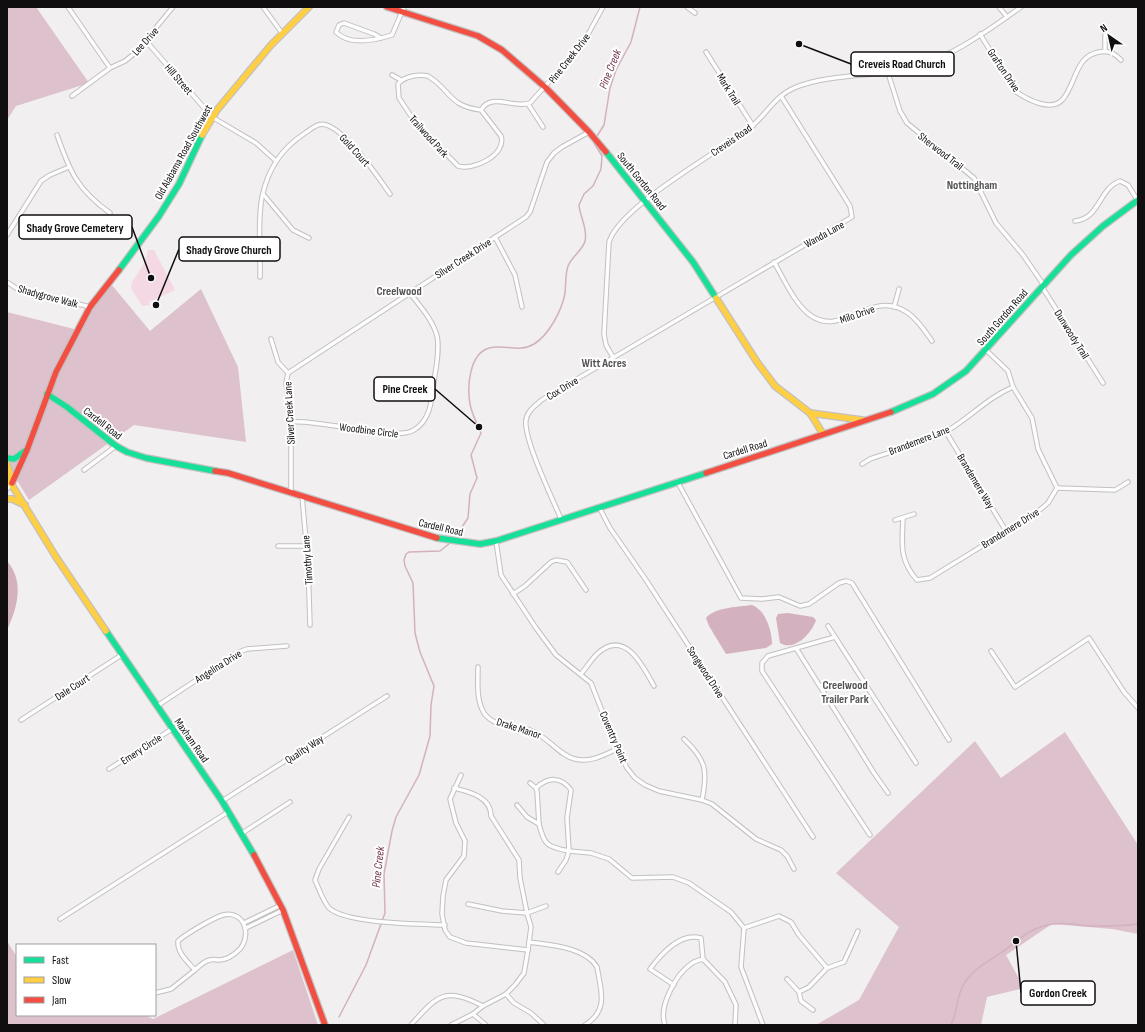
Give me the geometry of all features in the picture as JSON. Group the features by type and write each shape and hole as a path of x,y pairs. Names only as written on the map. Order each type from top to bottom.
{"street":[{"path":"68,7 110,68"},
{"name":"Lee Drive","path":"72,96 110,68 125,61 146,41 173,7"},
{"path":"263,7 282,33"},
{"name":"Old Alabama Road Southwest","path":"7,489 12,483 27,450 47,394 68,348 90,307 136,249 159,216 179,184 212,117 230,93 282,33 309,7"},
{"name":"South Gordon Road","path":"387,7 403,9 486,40 502,50 545,87 589,132 645,200 693,262 757,362 785,396 810,413 823,434"},
{"name":"Pine Creek Drive","path":"545,87 582,45 603,7"},
{"path":"687,7 695,13"},
{"path":"999,7 1007,17"},
{"name":"Creveis Road","path":"614,357 606,346 604,334 610,242 612,234 622,222 645,200 753,126 781,96 794,88 806,84 888,72 922,65 962,46 1021,7"},
{"path":"381,38 344,23 339,25 336,32 341,37 352,40 381,38 392,35 403,9"},
{"name":"Grafton Drive","path":"980,34 1016,91 1022,96 1047,106 1056,104 1063,99 1081,63 1089,56 1105,51"},
{"path":"1105,35 1105,51 1114,53 1121,60"},
{"name":"Hill Street","path":"146,41 212,117"},
{"name":"Mark Trail","path":"706,52 753,126"},
{"name":"Sherwood Trail","path":"888,72 898,104 907,123 974,178 996,223 1023,255 1043,284"},
{"path":"392,75 401,80 420,75 428,76 457,104 481,110 486,103 491,101 517,106 528,104 545,87"},
{"name":"Trailwood Park","path":"401,80 397,88 402,104 414,122 458,166 469,167 491,158 500,150 503,141 501,136 481,110"},
{"name":"Wanda Lane","path":"716,297 852,216 850,206 781,96"},
{"path":"528,104 543,127"},
{"path":"212,117 256,142 276,161 263,193 260,218 260,277"},
{"name":"Gold Court","path":"276,161 288,144 314,126 323,124 329,126 346,139 390,194"},
{"name":"Silver Creek Drive","path":"288,373 528,214 543,170 554,153 589,132"},
{"path":"57,135 69,167 78,184 94,201 110,213"},
{"path":"7,235 41,181 50,175 69,167"},
{"path":"1075,221 1082,220 1090,215 1112,184 1120,181 1128,185 1138,201"},
{"path":"263,193 293,230 309,238"},
{"name":"South Gordon Road","path":"864,420 907,406 939,391 960,376 986,350 1043,284 1092,234 1138,201"},
{"path":"495,237 515,275 522,307"},
{"name":"Milo Drive","path":"774,262 801,305 817,319 824,321 840,321 869,307 894,307 912,316 932,340"},
{"name":"Shadygrove Walk","path":"7,282 16,288 90,307"},
{"name":"Dunwoody Trail","path":"1043,284 1044,290 1103,383"},
{"path":"894,307 899,290"},
{"name":"Woodbine Circle","path":"291,422 349,427 396,434 406,434 419,427 426,418 431,403 438,342 436,332 409,292"},
{"name":"Cox Drive","path":"561,519 543,479 531,445 526,420 528,414 543,399 716,297"},
{"name":"Silver Creek Lane","path":"271,340 278,362 288,373 286,383 291,422 291,491"},
{"path":"986,350 1008,372 1013,387 1032,418 1038,450 1057,488 1115,490 1128,482"},
{"name":"Brandemere Lane","path":"862,464 870,459 946,432 995,395 1013,387"},
{"name":"Cardell Road","path":"47,394 67,407 116,446 146,458 228,473 302,494 444,540 467,544 480,544 496,541 864,420"},
{"path":"810,413 864,420"},
{"name":"Brandemere Way","path":"946,432 1006,531"},
{"path":"84,470 116,446"},
{"path":"7,458 10,460 16,459 27,450"},
{"name":"Maxham Road","path":"7,464 12,483"},
{"name":"Maxham Road","path":"7,477 25,504 56,557 222,801 282,907 325,1025"},
{"path":"677,481 740,598 762,599 779,597 795,605 805,605 839,583 846,581 852,584 949,740"},
{"name":"Brandemere Drive","path":"903,518 902,550 908,570 917,580 930,578 1036,513 1048,503 1057,488"},
{"name":"Timothy Lane","path":"302,494 310,625"},
{"path":"7,499 12,499 25,504"},
{"name":"Songwood Drive","path":"599,507 610,528 646,580 813,837"},
{"path":"895,520 914,514"},
{"name":"Coventry Point","path":"496,541 501,575 556,655 581,674 595,690 617,749 627,768 645,785 659,791 702,800 712,804 756,839 780,850 787,856 794,869"},
{"path":"278,546 306,546"},
{"path":"513,594 533,579 546,565 556,560 567,562 586,590"},
{"path":"828,626 916,763"},
{"path":"835,637 768,656 762,663 762,671 870,835"},
{"path":"991,651 1015,687 1090,638 1124,692 1138,708"},
{"name":"Angelina Drive","path":"156,706 239,652 247,649 287,646"},
{"path":"581,674 597,654 604,649 612,646 621,647 628,649 638,657 654,686"},
{"path":"796,648 874,774 888,793"},
{"name":"Dale Court","path":"21,720 123,654"},
{"name":"Drake Manor","path":"478,668 480,704 485,714 498,724 530,730 544,736 563,752 576,760 592,759 617,749"},
{"name":"Quality Way","path":"222,801 387,696"},
{"name":"Emery Circle","path":"109,769 172,729"},
{"path":"684,739 696,751 705,768 706,781 702,800"},
{"path":"461,775 450,799 456,822 465,841 464,856 446,880 443,896 445,925 450,937 466,943 528,950"},
{"path":"536,788 544,781 552,779 567,786 571,790 567,818 569,850 566,860 558,872"},
{"path":"530,784 536,788"},
{"path":"451,1025 473,1014 482,1006 506,994 515,985 524,973 531,927 526,913 520,878 520,860 491,816 491,808 486,802 473,793 454,788"},
{"path":"536,788 539,824 543,840 554,848 591,853 609,859 632,878 672,877 689,883 731,912 744,928 741,967 763,1025"},
{"path":"241,834 290,802"},
{"path":"517,805 527,817 539,824"},
{"path":"60,919 228,812"},
{"path":"349,817 319,869 315,880 329,908 342,914 389,923 445,925"},
{"path":"468,904 502,911 526,913 546,906"},
{"path":"244,923 282,907"},
{"path":"246,928 282,907"},
{"path":"156,993 171,989 211,959 220,960 234,954 245,940 246,928 244,923 239,918 232,914 222,915 178,941 177,948 195,970"},
{"path":"744,928 779,916 791,922 799,935 827,968"},
{"path":"799,992 809,987 827,968 844,962 858,931"},
{"path":"674,985 650,969 666,951 680,940 694,936 701,938 703,959 725,982 736,1005 735,1025"},
{"path":"529,942 579,953 594,962 597,967 602,1002 596,1016 585,1025"},
{"path":"665,1025 664,1006 674,985 692,963 703,959"},
{"path":"787,979 799,992 801,1001 813,1010"},
{"path":"506,994 514,1003 531,1013 544,1025"},
{"path":"411,1025 425,1007 445,995 463,996 482,1006"},
{"path":"473,1014 486,1025"}],"shaded area":[{"path":"7,7 36,7 89,83 16,106 7,120"},
{"path":"148,250 154,250 175,290 149,302 150,305 142,306 131,288 132,282 144,264"},
{"path":"111,284 150,331 201,289 238,367 246,442 134,425 29,500 7,464 7,312 78,330"},
{"path":"7,561 13,569 16,578 18,595 14,613 7,630"},
{"path":"752,605 764,616 771,634 772,644 766,648 726,654 709,626 706,618 710,614 721,610"},
{"path":"788,613 813,617 816,620 811,630 802,640 791,645 785,645 780,643 776,618 778,614"},
{"path":"1065,732 1138,845 1138,934 1112,929 1052,924 1006,955 1024,988 987,997 981,1025 816,1025 859,1000 899,927 836,873 975,741 1001,778"},
{"path":"7,941 16,955 16,1016 147,1016 153,1019 293,950 318,1025 7,1025"}],"waterway":[{"name":"Pine Creek","path":"597,136 604,125 610,88 616,70 631,42 640,7"},
{"name":"Pine Creek","path":"454,539 468,518 470,494 477,478 471,455 481,433 472,412 469,397 469,380 473,364 482,351 489,348 529,347 540,340 554,322 561,307 565,293 566,273 568,266 585,241 585,228 579,205 584,194 593,186 601,169 602,156 594,143"},
{"name":"Pine Creek","path":"339,1017 366,965 385,913 384,874 392,831 396,817 419,775 430,736 431,705 434,686 420,652 415,633 413,583 405,566 404,560 406,554 409,552 440,551 450,543"},
{"path":"951,1025 960,992 969,977 982,965 1032,930 1056,924 1092,926 1121,926 1138,924"}],"traffic: fast":[{"path":"119,270 159,216 179,184 202,135"},
{"path":"606,152 693,262 716,298"},
{"path":"891,412 933,394 966,371 1071,255 1103,226 1138,200"},
{"path":"47,394 67,407 116,446 127,452 146,458 215,471"},
{"path":"7,458 14,459 25,451"},
{"path":"437,538 480,544 496,541 706,473"},
{"path":"106,631 222,801 254,855"}],"traffic: slow":[{"path":"202,135 217,110 271,45 309,7"},
{"path":"716,298 757,362 775,386 810,413 823,434"},
{"path":"810,413 862,420"},
{"path":"7,464 12,480"},
{"path":"7,477 56,557 106,631"},
{"path":"7,499 12,499 25,505"}],"traffic: jam":[{"path":"387,7 478,36 502,50 545,87 589,132 606,152"},
{"path":"12,483 27,450 56,372 90,307 119,270"},
{"path":"706,473 891,412"},
{"path":"215,471 228,473 437,538"},
{"path":"254,855 283,910 325,1025"}],"place":[{"name":"Creveis Road Church","path":"799,44"},
{"name":"Shady Grove Cemetery","path":"151,278"},
{"name":"Shady Grove Church","path":"156,305"},
{"name":"Pine Creek","path":"479,427"},
{"name":"Gordon Creek","path":"1016,941"}],"district":[{"name":"Nottingham","path":"972,185"},
{"name":"Creelwood","path":"399,291"},
{"name":"Witt Acres","path":"604,363"},
{"name":"Creelwood Trailer Park","path":"845,692"}]}
